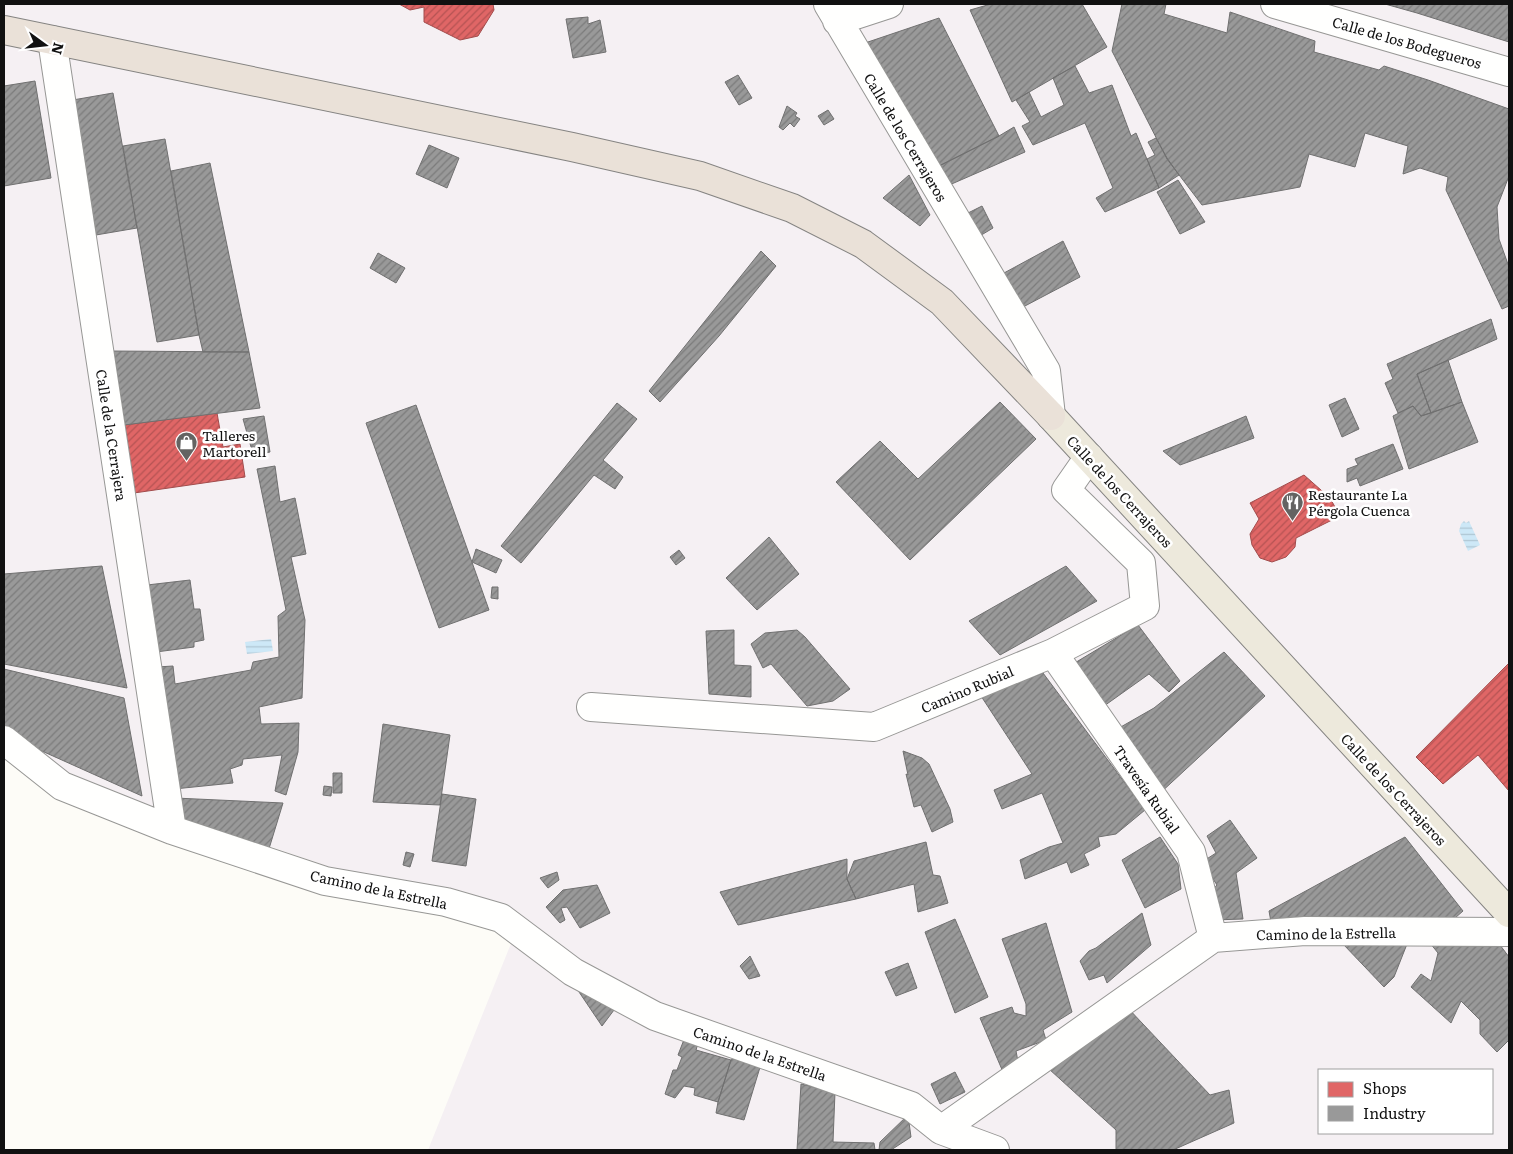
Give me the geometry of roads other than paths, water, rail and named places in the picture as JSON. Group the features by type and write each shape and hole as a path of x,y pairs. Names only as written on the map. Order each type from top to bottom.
{"highway":[{"path":"4,30 572,147 700,176 792,208 863,244 942,302 1051,416"}],"main road":[{"name":"Calle de los Cerrajeros","path":"1051,416 1509,913"}],"street":[{"path":"832,13 889,4"},
{"name":"Calle de los Bodegueros","path":"1276,4 1509,72"},
{"name":"Calle de los Cerrajeros","path":"832,13 1046,371 1051,416"},
{"name":"Calle de la Cerrajera","path":"52,40 172,830"},
{"name":"Camino Rubial","path":"591,707 874,727 1053,653 1145,606 1141,563 1066,490 1089,457"},
{"name":"Travesía Rubial","path":"1053,653 1190,852 1213,938"},
{"name":"Camino de la Estrella","path":"4,740 62,786 172,830 325,881 446,902 501,918 573,972 655,1016 911,1106 941,1130 995,1150"},
{"name":"Camino de la Estrella","path":"1213,938 1305,931 1509,932"},
{"path":"941,1130 1213,938"}],"water":[{"path":"1464,521 1466,523 1469,521 1480,545 1468,551 1459,531"},
{"path":"271,639 273,651 247,654 245,642"}],"place":[{"name":"Talleres Martorell","path":"186,462"},
{"name":"Restaurante La Pérgola Cuenca","path":"1292,521"}]}
